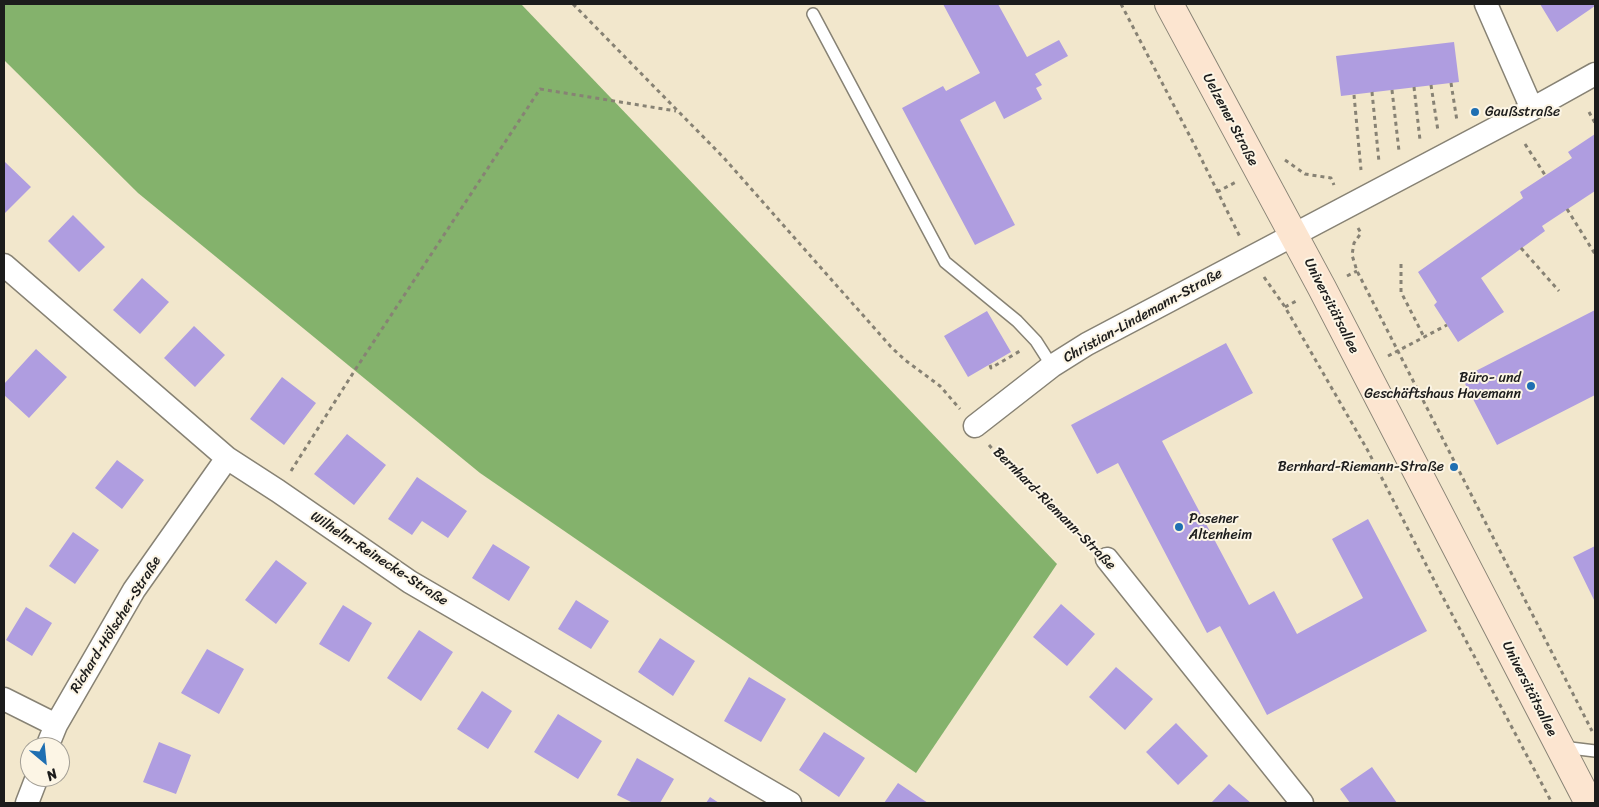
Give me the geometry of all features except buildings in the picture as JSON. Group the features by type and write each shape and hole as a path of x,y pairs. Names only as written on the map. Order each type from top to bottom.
{"main road":[{"name":"Uelzener Straße","path":"1169,4 1294,235"},
{"name":"Universitätsallee","path":"1294,235 1589,803"}],"street":[{"path":"1486,4 1532,109"},
{"path":"1294,235 1595,74"},
{"name":"Christian-Lindemann-Straße","path":"975,426 1052,366 1087,344 1294,235"},
{"name":"Wilhelm-Reinecke-Straße","path":"4,265 227,458 410,582 790,803"},
{"name":"Richard-Hölscher-Straße","path":"51,737 56,724 134,590 227,458"},
{"name":"Bernhard-Riemann-Straße","path":"1107,559 1302,803"},
{"path":"4,699 56,724"},
{"path":"27,803 33,787"}],"lane":[{"path":"813,14 945,262 1017,321 1036,341 1052,366"},
{"path":"1560,747 1595,750"}],"path":[{"name":"Bernhard-Riemann-Straße","path":"573,4 724,158 891,347 940,386 1000,458 1107,559"},
{"path":"1121,4 1251,257 1285,307 1368,451 1552,803"},
{"path":"1450,83 1457,121"},
{"path":"1431,85 1438,131"},
{"path":"1414,87 1420,140"},
{"path":"278,491 360,362 540,89 676,111"},
{"path":"1392,90 1399,151"},
{"path":"1372,92 1379,162"},
{"path":"1354,95 1361,170"},
{"path":"1588,112 1595,123"},
{"path":"1525,144 1545,175"},
{"path":"1217,192 1283,160 1305,174 1331,178 1345,208 1361,233 1354,243 1352,256 1357,271 1595,738"},
{"path":"1567,209 1595,254"},
{"path":"1520,248 1559,291"},
{"path":"1401,264 1401,292 1424,337"},
{"path":"1363,369 1447,325"},
{"path":"990,365 992,368 1036,341"}],"green space":[{"path":"4,4 521,4 1057,564 916,773 480,473 138,193 4,60"}],"place":[{"name":"Gaußstraße","path":"1475,112"},
{"name":"Büro- und Geschäftshaus Havemann","path":"1531,386"},
{"name":"Bernhard-Riemann-Straße","path":"1454,467"},
{"name":"Posener Altenheim","path":"1179,527"}]}
